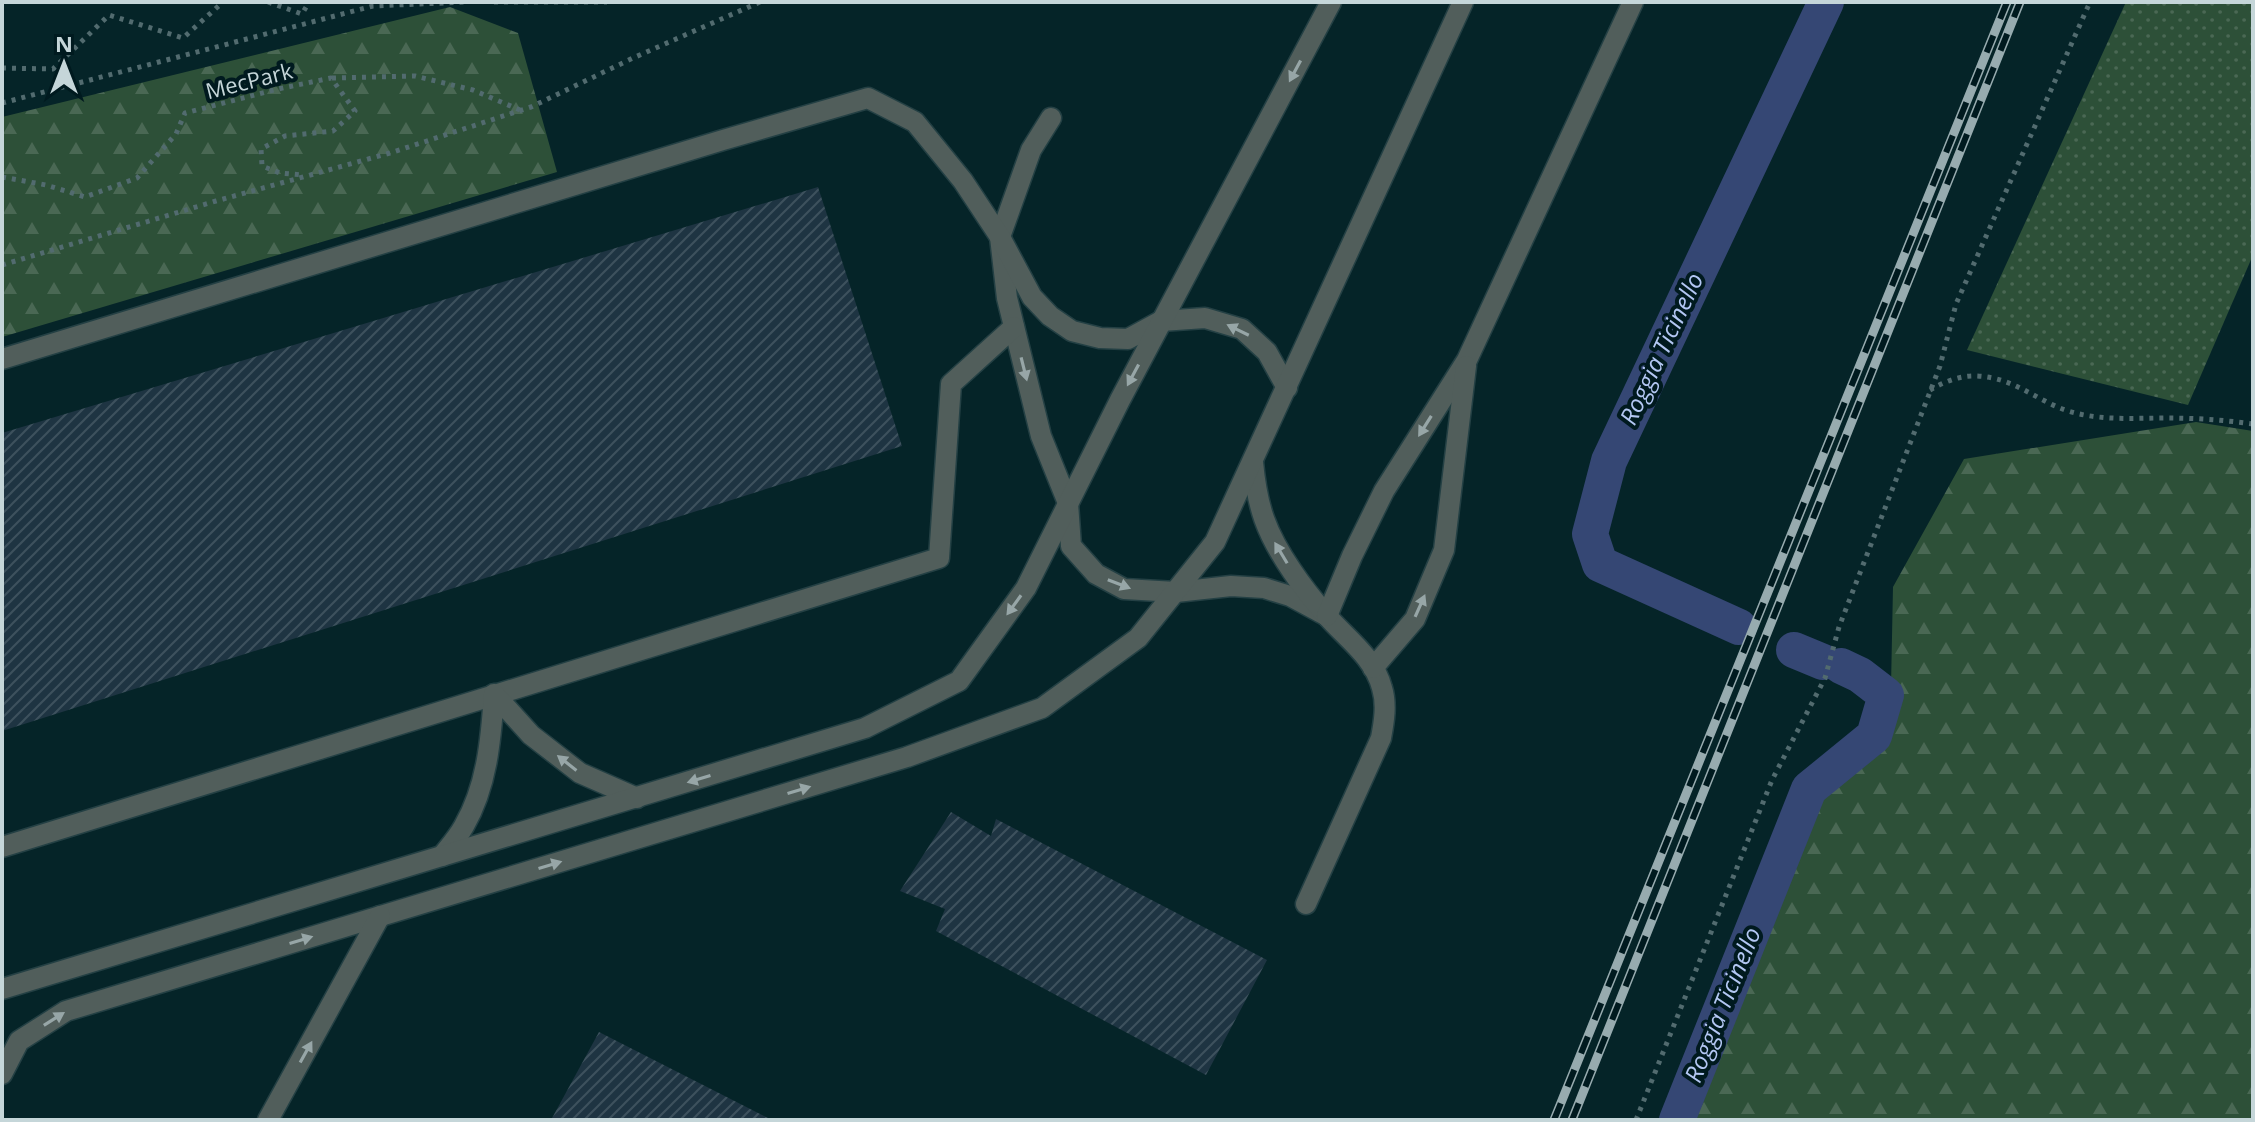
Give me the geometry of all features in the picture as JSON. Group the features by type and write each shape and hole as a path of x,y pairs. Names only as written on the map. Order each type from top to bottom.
{"lane":[{"path":"2,989 865,728 959,681 1026,588 1161,321 1331,2"},
{"path":"2,1074 19,1041 66,1011 907,757 1042,708 1138,638 1215,542 1463,2"},
{"path":"1327,616 1384,491 1467,360 1633,2"},
{"path":"2,359 868,98 915,122 963,181 1000,237 1032,297 1050,316 1072,331 1100,338 1128,339 1161,321 1205,318 1242,329 1267,352 1287,388"},
{"path":"1051,118 1031,150 1000,237 1007,298 1041,436 1068,503 1071,546 1096,574 1124,589 1176,592 1231,586 1264,588 1290,596 1327,616"},
{"path":"2,847 939,558 951,384 1014,327"},
{"path":"1373,668 1415,619 1444,550 1467,360"},
{"path":"1253,462 1260,510 1271,536 1292,571 1327,616 1358,647 1383,689 1381,738 1306,904"},
{"path":"494,694 531,735 580,773 637,798"},
{"path":"442,856 464,827 479,794 490,744 494,694"},
{"path":"268,1120 380,916"}],"path":[{"path":"2,68 53,69 109,15 183,38 223,2"},
{"path":"268,2 316,21"},
{"path":"302,14 309,2"},
{"path":"364,2 373,6"},
{"path":"2,103 373,6 466,2"},
{"path":"494,2 607,2"},
{"path":"2,265 390,153 520,110 760,2"},
{"path":"1636,1120 1772,780 1825,678 1839,627 1940,366 1956,304 2090,2"},
{"name":"MecPark","path":"2,177 46,185 85,197 137,178 176,134 185,113 331,78 415,76 473,90 520,110"},
{"path":"309,175 280,173 262,166 261,149 285,136 333,131 355,111 331,78"},
{"path":"1930,390 1947,380 1983,376 2020,386 2068,411 2114,419 2230,420 2253,424"}],"green space":[{"path":"2126,2 2253,2 2253,255 2188,405 1967,350"},
{"path":"450,7 518,33 557,172 2,337 2,117"},
{"path":"2196,422 2253,431 2253,1120 1685,1120 1807,813 1884,739 1891,687 1893,587 1964,459"}],"building":[{"path":"818,187 902,446 2,731 2,433"},
{"path":"951,812 991,836 996,819 1267,960 1206,1075 936,931 945,909 900,891"},
{"path":"599,1032 772,1120 551,1120"}],"waterway":[{"name":"Roggia Ticinello","path":"1739,627 1600,564 1590,534 1609,461 1826,2"},
{"name":"Roggia Ticinello","path":"1794,650 1823,662"},
{"name":"Roggia Ticinello","path":"1677,1120 1809,789 1874,736 1886,695 1860,675 1841,666"}],"railway":[{"path":"1554,1120 2007,2"},
{"path":"1572,1120 2020,2"}]}
